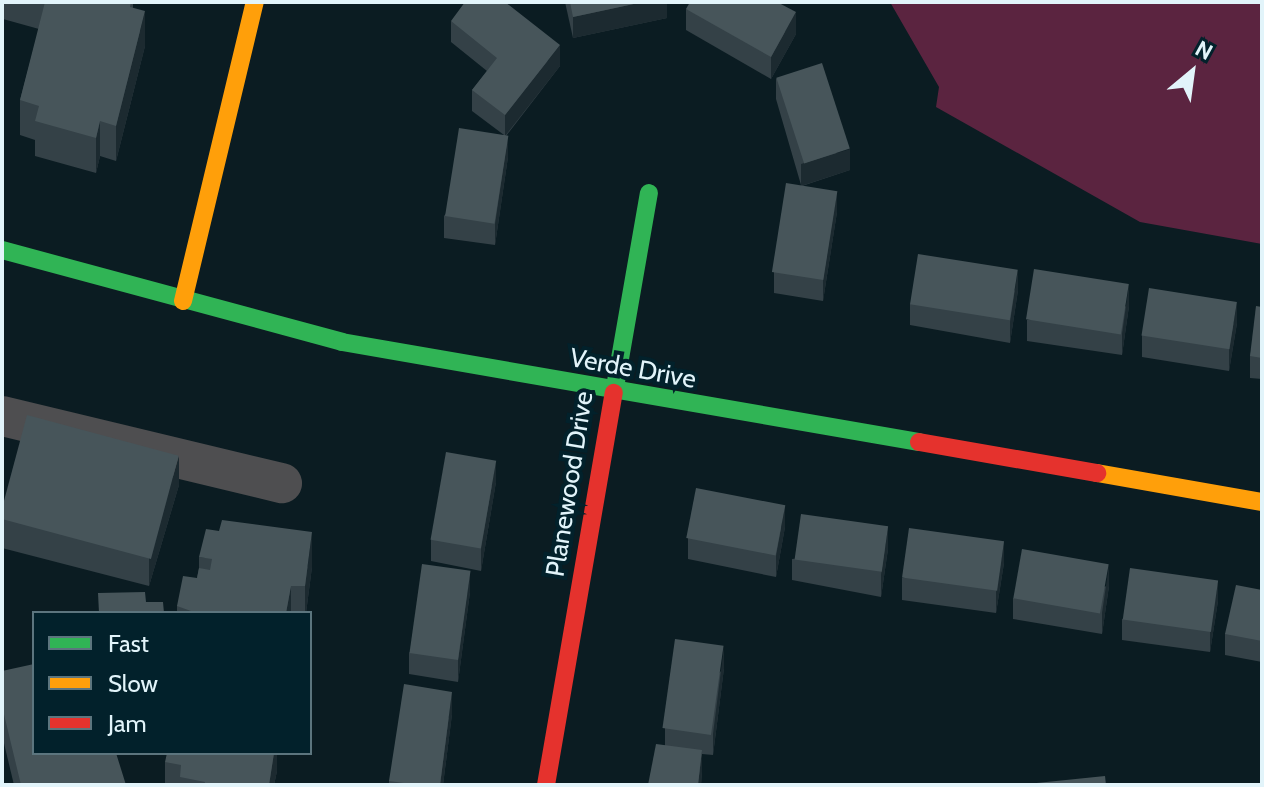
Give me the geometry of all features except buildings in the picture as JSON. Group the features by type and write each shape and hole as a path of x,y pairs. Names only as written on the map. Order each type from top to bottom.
{"street":[{"path":"183,301 255,2"},
{"name":"Planewood Drive","path":"546,785 611,392 649,193"},
{"name":"Verde Drive","path":"2,250 342,342 611,392 1262,502"},
{"path":"2,416 282,483"}],"shaded area":[{"path":"890,2 1262,2 1262,244 1140,222 936,107 939,87"}],"traffic: fast":[{"path":"614,393 649,193"},
{"path":"2,250 342,342 919,442"}],"traffic: slow":[{"path":"183,301 255,2"},
{"path":"1097,473 1262,502"}],"traffic: jam":[{"path":"546,785 614,393"},
{"path":"919,442 1097,473"}]}
